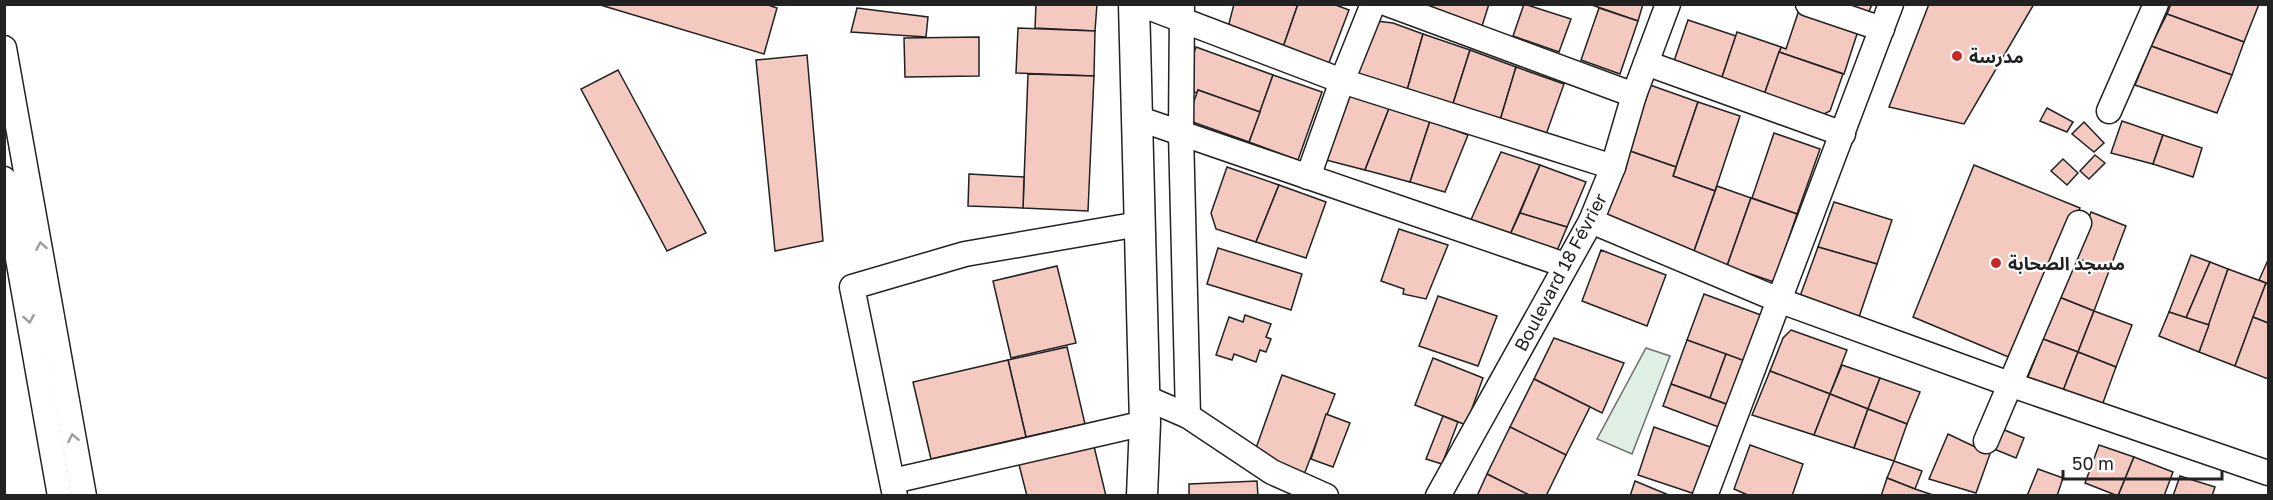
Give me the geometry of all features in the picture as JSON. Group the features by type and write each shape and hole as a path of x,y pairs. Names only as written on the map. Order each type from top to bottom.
{"main road":[{"path":"1134,4 1144,410 1142,495"}],"street":[{"path":"1140,4 1182,12 1342,81 1613,167"},
{"path":"1308,177 1342,81 1373,4"},
{"path":"1388,4 1634,95"},
{"name":"Boulevard 18 Février","path":"1438,495 1591,221 1613,167 1634,95 1668,4"},
{"path":"1808,4 1882,29"},
{"path":"1706,495 1891,4"},
{"path":"2109,111 2156,4"},
{"path":"1182,12 1181,133 1188,416"},
{"path":"4,48 21,202 55,404 60,495"},
{"path":"1646,63 1843,134"},
{"path":"1137,118 1565,266"},
{"path":"4,178 21,202"},
{"path":"1591,221 1781,301 2012,385 2268,473"},
{"path":"1986,441 2012,385 2079,223"},
{"path":"1139,224 965,254 852,287 894,488 1144,410 1188,416 1273,484 1326,495"},
{"path":"55,404 84,495"}],"green space":[{"path":"1646,348 1670,356 1632,454 1597,439"}],"building":[{"path":"597,4 765,4 777,8 764,54"},
{"path":"1036,4 1097,4 1095,31 1035,28"},
{"path":"1234,4 1298,4 1281,53 1226,35"},
{"path":"1298,4 1333,4 1349,10 1327,68 1281,53"},
{"path":"1433,4 1489,4 1482,26 1431,10"},
{"path":"1524,4 1571,19 1559,52 1513,36"},
{"path":"1589,4 1643,4 1638,21"},
{"path":"1841,4 1872,4 1868,14"},
{"name":"مدرسة","path":"1929,4 2034,4 1964,124 1889,107"},
{"path":"2171,4 2259,4 2244,42 2167,14"},
{"path":"1800,7 1859,28 1844,74 1779,52 1781,47 1786,49"},
{"path":"857,8 928,17 926,37 851,32"},
{"path":"1599,8 1638,21 1620,74 1581,60"},
{"path":"2167,14 2244,42 2232,75 2151,46"},
{"path":"1368,20 1393,23 1423,34 1406,94 1352,74"},
{"path":"1688,20 1736,36 1721,80 1673,64"},
{"path":"1018,28 1095,31 1094,76 1016,73"},
{"path":"1737,32 1781,47 1764,95 1721,80"},
{"path":"1423,34 1470,50 1451,110 1406,94"},
{"path":"979,37 979,76 905,77 904,38"},
{"path":"2151,46 2232,75 2217,113 2135,85"},
{"path":"1196,47 1273,75 1260,112 1198,90 1197,93 1182,88"},
{"path":"1470,50 1516,67 1498,127 1451,110"},
{"path":"1779,52 1843,74 1830,111 1822,115 1764,95"},
{"path":"807,55 823,241 775,251 756,60"},
{"path":"1516,67 1564,84 1543,143 1498,127"},
{"path":"618,70 706,233 667,251 581,89"},
{"path":"1028,74 1094,76 1088,211 1023,208"},
{"path":"1273,75 1322,92 1298,160 1249,142"},
{"path":"1650,85 1698,102 1676,167 1627,150"},
{"path":"1198,90 1260,112 1249,142 1187,120"},
{"path":"1347,90 1390,106 1365,170 1326,160"},
{"path":"1698,102 1740,116 1715,191 1673,176"},
{"path":"1390,106 1430,121 1410,182 1365,170"},
{"path":"2047,108 2073,122 2067,132 2040,121"},
{"path":"1430,121 1468,135 1445,192 1410,182"},
{"path":"2122,121 2163,135 2153,164 2111,153"},
{"path":"2084,122 2104,143 2094,152 2072,134"},
{"path":"1774,133 1820,149 1797,214 1752,198"},
{"path":"2163,135 2202,148 2193,177 2153,164"},
{"path":"1627,150 1676,167 1673,176 1715,191 1693,254 1602,223"},
{"path":"1501,152 1540,165 1509,237 1470,222"},
{"path":"2095,155 2105,163 2089,179 2080,171"},
{"path":"2063,159 2078,173 2067,185 2051,171"},
{"path":"1540,165 1586,182 1567,227 1520,213"},
{"name":"مسجد الصحابة","path":"1974,165 2080,208 2018,361 1913,317"},
{"path":"1227,167 1279,185 1256,242 1216,229 1211,213"},
{"path":"969,174 1024,177 1023,208 968,206"},
{"path":"1279,185 1326,202 1306,258 1256,242"},
{"path":"1717,186 1751,198 1727,266 1693,254"},
{"path":"1751,198 1797,214 1774,282 1727,266"},
{"path":"1834,202 1892,220 1877,264 1818,247"},
{"path":"2091,212 2126,226 2109,271 2074,257"},
{"path":"1520,213 1567,227 1556,253 1509,237"},
{"path":"1399,229 1448,245 1426,299 1403,294 1404,289 1381,281"},
{"path":"1818,247 1877,264 1859,317 1799,299"},
{"path":"1218,248 1302,274 1291,310 1207,284"},
{"path":"1601,250 1666,275 1647,326 1582,301"},
{"path":"2191,255 2210,262 2186,318 2169,312"},
{"path":"2074,257 2109,271 2094,311 2059,297"},
{"path":"2268,260 2268,284 2259,280"},
{"path":"2210,262 2228,269 2209,325 2186,318"},
{"path":"1057,266 1076,343 1011,358 993,281"},
{"path":"2228,269 2266,283 2235,366 2199,352"},
{"path":"2266,283 2268,284 2268,323 2253,317"},
{"path":"1704,294 1769,318 1752,364 1687,340"},
{"path":"1438,296 1497,316 1478,366 1419,346"},
{"path":"2059,297 2094,311 2078,352 2043,339"},
{"path":"2094,311 2132,325 2116,367 2078,352"},
{"path":"2169,312 2209,325 2199,352 2159,336"},
{"path":"1245,315 1271,324 1266,337 1271,339 1266,352 1260,350 1256,362 1234,354 1232,360 1216,355 1229,317 1243,322"},
{"path":"2253,317 2268,323 2268,379 2235,366"},
{"path":"1791,330 1847,350 1830,394 1770,371 1783,338"},
{"path":"1554,338 1624,363 1602,413 1534,379"},
{"path":"2043,339 2078,352 2061,396 2026,382"},
{"path":"1687,340 1726,354 1710,398 1671,384"},
{"path":"1067,347 1085,424 1026,437 1008,360"},
{"path":"2078,352 2116,367 2100,411 2061,396"},
{"path":"1726,354 1753,364 1737,408 1710,398"},
{"path":"1433,358 1483,378 1466,425 1415,405"},
{"path":"1008,360 1026,437 931,459 913,382"},
{"path":"1842,365 1880,378 1868,409 1830,394"},
{"path":"1770,371 1830,394 1814,435 1752,415"},
{"path":"1282,375 1335,394 1302,480 1255,451"},
{"path":"1880,378 1920,392 1907,424 1868,409"},
{"path":"1534,379 1590,407 1566,455 1510,427"},
{"path":"1671,384 1737,408 1729,431 1663,406"},
{"path":"1830,394 1868,409 1854,448 1814,435"},
{"path":"1868,409 1907,424 1894,461 1854,448"},
{"path":"1326,414 1350,423 1333,467 1311,459"},
{"path":"1443,416 1458,422 1442,464 1426,459"},
{"path":"1510,427 1566,455 1546,496 1531,496 1487,474"},
{"path":"1654,427 1716,449 1698,495 1638,475"},
{"path":"2002,429 2024,438 2016,458 1994,449"},
{"path":"1948,434 1990,454 1976,493 1929,479"},
{"path":"1092,438 1106,496 1027,496 1017,457"},
{"path":"1750,445 1803,464 1792,496 1750,496 1734,489"},
{"path":"2099,445 2134,457 2118,496 2085,483"},
{"path":"2134,457 2173,472 2164,496 2118,496"},
{"path":"1894,461 1922,471 1915,489 1887,478"},
{"path":"2038,469 2063,478 2057,496 2027,496"},
{"path":"1487,474 1531,496 1477,496"},
{"path":"2180,476 2215,487 2212,496 2173,496"},
{"path":"1887,478 1915,489 1936,496 1881,496"},
{"path":"1257,481 1258,496 1189,496 1189,484"},
{"path":"1635,481 1671,496 1630,496"}],"place":[{"name":"مدرسة","path":"1957,56"},
{"name":"مسجد الصحابة","path":"1996,263"}]}
